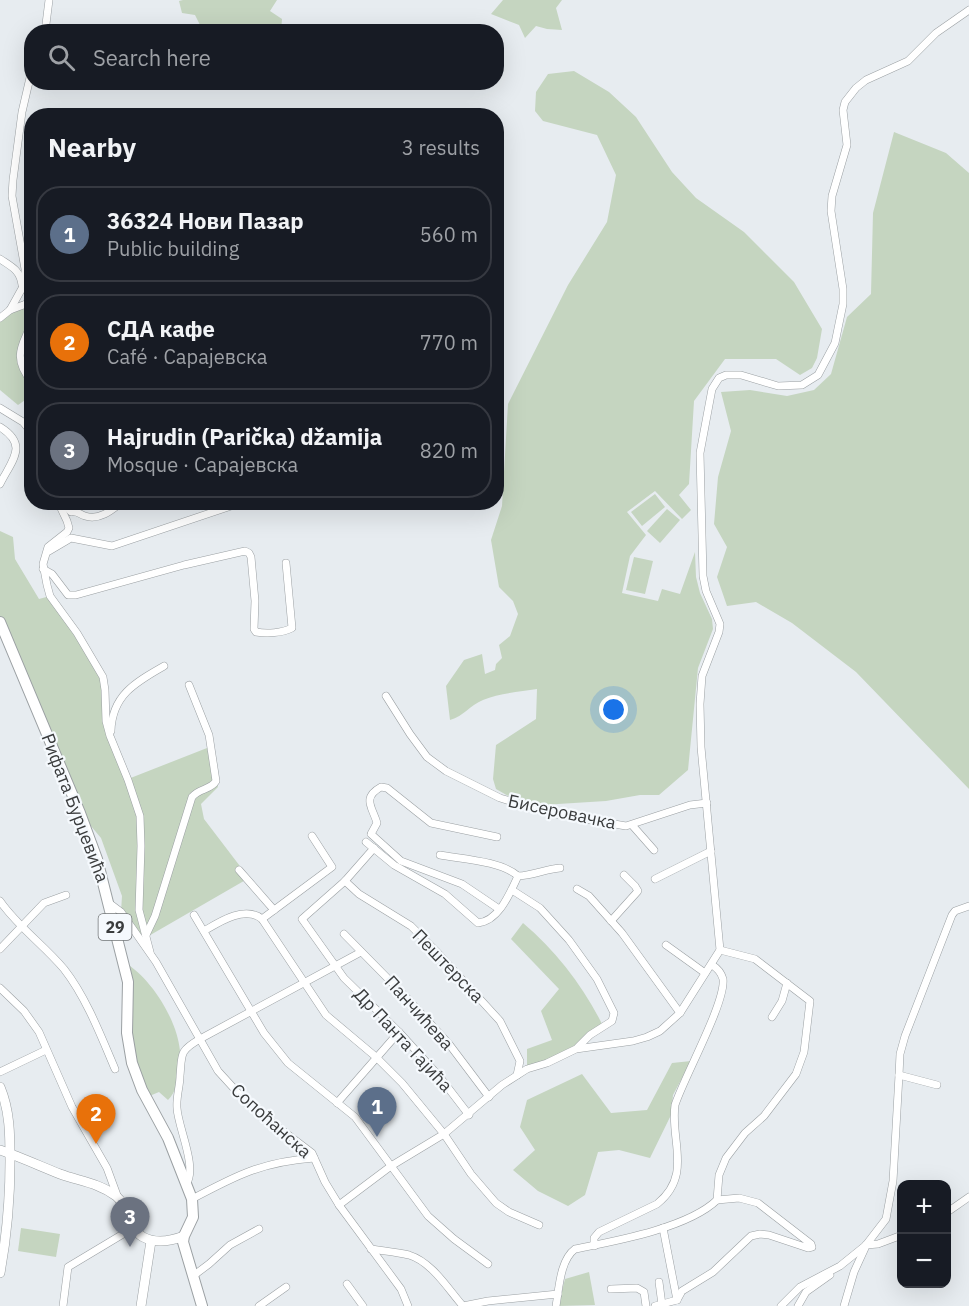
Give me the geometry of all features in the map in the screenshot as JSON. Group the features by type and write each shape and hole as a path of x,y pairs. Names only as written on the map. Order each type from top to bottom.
{"main road":[{"name":"Рифата Бурџевића","path":"0,622 97,859 128,982 127,1033 132,1063 142,1090 168,1138 192,1199"},
{"path":"192,1199 193,1217 184,1236 184,1249 202,1306"}],"street":[{"path":"47,24 49,0"},
{"path":"339,1205 391,1166 444,1134 517,1075 576,1049 647,1037 660,1031 680,1014 720,950 701,747 700,704 702,675 720,624 706,591 703,576 700,453 712,389 719,378 726,375 741,375 766,384 790,386 802,385 818,375 835,343 843,304 842,280 831,211 832,196 848,145 844,102 855,88 867,80 908,61 936,33 969,10"},
{"path":"24,264 12,196 22,112 27,90"},
{"path":"0,259 20,273 21,292"},
{"path":"10,310 21,292 24,282"},
{"path":"0,318 24,303"},
{"path":"18,335 24,326"},
{"path":"14,370 24,377"},
{"path":"0,408 24,423"},
{"path":"0,427 11,435 17,447 14,458 0,484"},
{"path":"63,510 69,528 53,542 47,553 43,569 52,574 68,596 245,550 251,557 255,601 254,629 262,633 287,630 292,628 286,563"},
{"path":"69,510 90,517 112,510"},
{"path":"47,553 71,538 112,546 219,510"},
{"name":"Рифата Бурџевића","path":"43,569 50,596 99,668 105,690 110,736 140,816 140,910 151,955"},
{"path":"110,736 114,711 129,688 164,666"},
{"path":"146,934 155,916 192,797 197,791 213,787 216,781 209,735 189,685"},
{"name":"Бисеровачка","path":"386,696 410,735 427,757 446,771 500,798 550,813 632,825 690,805 707,803"},
{"path":"497,837 431,823 387,788 381,787 371,795 370,809 377,823 371,834 400,861 462,884 499,909"},
{"path":"632,825 654,850"},
{"path":"262,919 332,867 312,836"},
{"path":"366,842 402,870 445,894 478,923 489,920 499,909 518,876"},
{"path":"345,881 374,848"},
{"path":"655,879 711,851"},
{"path":"440,855 511,870 518,876 533,875 560,868"},
{"path":"239,870 274,910"},
{"path":"610,921 638,891 624,875"},
{"name":"Др Панта Гајића","path":"345,881 302,919 344,978 399,1032 439,1076 469,1115"},
{"name":"Пештерска","path":"345,881 359,894 411,926 500,1021 520,1061 517,1075"},
{"path":"577,889 589,896 622,933 680,1014"},
{"path":"512,890 540,908 570,940 597,979 614,1012 612,1021 590,1035 576,1049"},
{"path":"0,949 44,903 66,895"},
{"path":"0,901 56,960 75,984 115,1069"},
{"name":"Сопоћанска","path":"109,903 121,912 151,955 218,1071 244,1100 270,1122 305,1146 314,1158 324,1182 401,1289 408,1306"},
{"path":"798,1306 801,1299 814,1285 866,1245 886,1220 890,1209 893,1181 900,1054 905,1035 955,911 969,906"},
{"path":"204,931 228,918 252,914 262,919 326,1015 402,1083 496,1203 509,1212 539,1225"},
{"path":"194,915 264,1033 288,1063 355,1117 428,1216 488,1264"},
{"name":"Панчићева","path":"344,934 449,1044 489,1097"},
{"path":"666,945 705,973"},
{"path":"717,1200 719,1175 726,1158 745,1133 764,1116 796,1074 804,1052 810,1008 810,1001 755,959 720,950"},
{"path":"186,1185 190,1174 177,1104 182,1053 191,1044 361,952"},
{"path":"594,1246 594,1238 598,1232 657,1204 665,1197 676,1177 679,1152 673,1118 675,1105 723,987 722,976 712,965"},
{"path":"772,1017 782,1001 788,983"},
{"path":"0,988 34,1024 78,1117 103,1161 133,1228 140,1235 152,1241 184,1236"},
{"path":"337,1103 399,1032"},
{"path":"0,1072 46,1050"},
{"path":"898,1075 937,1085"},
{"path":"0,1087 9,1122 4,1152 8,1226 0,1273"},
{"path":"4,1152 98,1186 118,1198"},
{"path":"192,1199 256,1168 289,1160 314,1158"},
{"path":"951,1210 969,1197"},
{"path":"556,1306 569,1254 575,1249 663,1228 708,1208 717,1200 739,1198 758,1203 811,1244 811,1248 808,1248 769,1235 750,1236 713,1272 682,1291 677,1300 659,1305 658,1281"},
{"path":"63,1306 68,1267 133,1228"},
{"path":"193,1276 230,1245 259,1228"},
{"path":"663,1228 677,1300"},
{"path":"866,1245 878,1244 897,1237"},
{"path":"141,1306 152,1241"},
{"path":"844,1306 854,1272 866,1245"},
{"path":"372,1249 409,1255 421,1261 437,1275 463,1306 488,1301 558,1294"},
{"path":"781,1306 800,1287 840,1266"},
{"path":"347,1284 363,1306"},
{"path":"259,1306 286,1287"},
{"path":"611,1289 638,1288 644,1292 646,1306"}],"green space":[{"path":"277,0 270,11 282,19 282,24 200,24 195,15 182,13 179,1"},
{"path":"503,0 562,0 556,8 562,30 536,26 525,38 519,25 491,14"},
{"path":"574,71 609,92 636,117 672,172 696,198 744,232 794,282 822,329 817,358 812,368 800,375 776,359 725,359 694,401 689,484 679,495 691,510 682,519 655,491 627,512 646,535 630,556 622,593 658,601 662,589 680,594 695,552 696,577 700,593 712,619 713,629 698,668 688,770 659,795 526,806 496,789 493,779 496,745 536,719 537,689 489,698 478,702 450,720 446,686 464,660 482,654 485,674 495,670 496,664 502,658 499,645 510,636 518,614 513,601 499,587 491,540 501,510 504,510 508,404 568,285 607,222 616,175 597,135 543,121 535,111 536,92 548,74"},
{"path":"894,132 946,153 969,173 969,789 856,672 792,623 756,602 727,606 717,577 727,547 714,524 718,477 731,431 721,392 750,390 787,396 814,390 831,374 847,317 871,294 873,213"},
{"path":"24,303 24,401 18,405 0,390 0,318"},
{"path":"655,494 665,507 642,526 631,512"},
{"path":"667,509 680,520 660,543 647,531"},
{"path":"0,531 13,537 15,559 39,599 50,596 99,668 106,714 128,779 207,748 218,787 201,804 204,819 249,878 140,941 121,912 122,896 101,838 80,813 0,622"},
{"path":"634,557 653,561 645,594 626,590"},
{"path":"523,923 547,945 568,970 587,997 603,1026 576,1049 527,1069 527,1049 552,1040 541,1011 559,989 511,939"},
{"path":"124,962 144,978 153,989 174,1026 180,1060 175,1088 168,1100 159,1092 147,1097 138,1080"},
{"path":"691,1061 673,1095 671,1115 650,1158 619,1150 598,1152 585,1195 568,1206 538,1191 513,1170 535,1150 520,1127 527,1100 582,1074 611,1113 647,1110 672,1063"},
{"path":"21,1228 60,1234 56,1257 18,1251"},
{"path":"589,1272 595,1305 558,1306 565,1279"}],"place":[{"name":"36324 Нови Пазар","path":"377,1137"},
{"name":"СДА кафе","path":"96,1144"},
{"name":"Hajrudin (Parička) džamija","path":"130,1247"}]}
